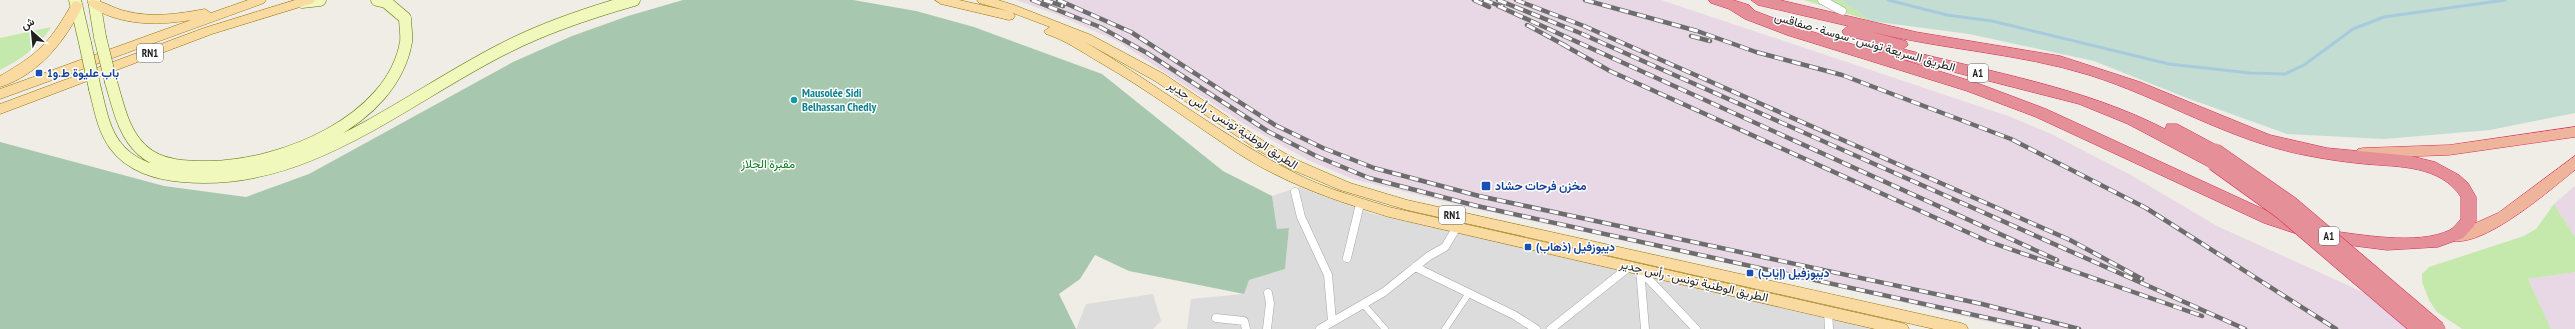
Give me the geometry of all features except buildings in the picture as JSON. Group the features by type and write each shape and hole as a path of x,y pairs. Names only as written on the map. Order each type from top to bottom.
{"highway":[{"name":"الطريق السريعة تونس - سوسة - صفاقس","path":"1716,0 1917,59 2052,90 2085,101 2142,124 2214,157 2282,212 2419,329"},
{"name":"الطريق السريعة تونس - سوسة - صفاقس","path":"1753,0 1871,38 2052,81 2088,92 2149,116 2291,204 2438,329"},
{"path":"1758,0 1916,37 2045,57 2137,86 2268,140 2321,153 2410,162 2443,172 2462,187 2470,200 2471,217 2454,236"},
{"path":"1734,6 1750,15 1792,31 1972,87 2041,113 2262,216 2316,234 2361,242 2399,244 2431,243 2480,230 2535,194 2575,162"},
{"path":"2321,153 2386,153 2449,150 2575,132"}],"main road":[{"path":"94,2 108,12 145,20 191,16 251,0"},
{"name":"RN1","path":"0,94 260,0"},
{"path":"306,1 320,0"},
{"path":"94,2 100,37 111,82 123,119 136,144 155,159 182,168 234,167 283,156 326,136 343,125 373,100 395,73 407,42 405,18 386,2 377,0"},
{"path":"76,3 103,122 120,151 144,169 185,178 240,176 274,168 310,155 501,50 564,23 634,0"},
{"name":"الطريق الوطنية تونس - رأس جدير","path":"941,0 1002,14 1063,35 1127,72 1268,165 1293,178 1360,204 1902,329"},
{"name":"الطريق الوطنية تونس - رأس جدير","path":"983,0 1040,18 1100,43 1182,92 1246,136 1309,173 1362,192 1406,205 1641,256 1961,329"},
{"name":"RN1","path":"0,109 208,31 306,1"},
{"path":"0,82 44,54 59,39 76,3"}],"street":[{"path":"1822,0 1842,10"},
{"path":"1295,192 1302,217 1328,275 1332,321"},
{"path":"1347,258 1360,204"},
{"path":"1320,329 1384,292 1415,267 1448,244 1458,227"},
{"path":"1551,329 1635,268 1641,256"},
{"path":"1415,267 1514,315 1536,329"},
{"path":"1635,268 1645,329"},
{"path":"1635,268 1696,329"},
{"path":"1267,329 1270,303 1268,293"},
{"path":"1445,329 1469,293"},
{"path":"1363,304 1385,329"},
{"path":"1828,311 1829,329"},
{"path":"1216,318 1244,321 1246,329"}],"shaded area":[{"path":"1016,0 1661,0 2008,116 2049,133 2129,174 2217,226 2444,329 2019,329 1837,287 1476,209 1353,179 1308,160 1244,124 1117,41 1058,15"},
{"path":"2575,186 2575,237 2554,204"},
{"path":"1299,187 1373,214 1883,329 1187,329 1191,299 1243,294 1248,280 1285,269 1289,228 1277,230 1272,196"},
{"path":"2575,272 2575,329 2551,329 2528,279"},
{"path":"1153,294 1161,321 1153,329 1076,329 1086,304"}],"green space":[{"name":"مقبرة الجلاز","path":"683,0 853,0 916,11 974,27 1102,74 1223,171 1272,196 1277,229 1289,228 1285,269 1249,280 1244,294 1129,271 1095,255 1080,279 1059,294 1076,329 0,329 0,142 164,186 246,197 309,174 513,62 572,36 628,16"},
{"path":"1804,0 1841,0 1871,21"},
{"path":"1841,0 2575,0 2575,113 2490,130 2384,139 2287,134 2187,98 2094,61 1969,34 1871,21"},
{"path":"51,27 35,47 15,62 0,70 0,38"},
{"path":"2554,204 2575,237 2575,272 2528,279 2551,329 2462,329 2437,312 2429,300 2422,282 2422,274 2429,267 2524,236 2536,229"}],"waterway":[{"path":"1888,0 1947,15 1992,21 2169,64 2250,73 2285,74 2304,65 2353,29 2384,17 2505,0"}],"railway":[{"path":"1032,0 1100,27 1147,53 1269,132 1316,156 1369,178 1477,206 2038,329"},
{"path":"1044,0 1063,6"},
{"path":"1058,0 1131,32 1275,125 1323,148 1374,168 1479,196 1982,304 2079,329"},
{"path":"1474,0 1489,7"},
{"path":"1484,0 1503,7"},
{"path":"1498,0 1580,33 2245,329"},
{"path":"1516,0 1584,26 2070,240 2142,279"},
{"path":"1585,0 1697,31 1756,52 1842,75 2011,139 2146,208 2336,329"},
{"path":"1498,6 2057,260"},
{"path":"1527,25 1566,46"},
{"path":"1691,36 1710,41"},
{"path":"1562,44 1610,71 1987,241 2202,316"}],"place":[{"name":"باب عليوة ط.و1","path":"39,73"},
{"name":"Mausolée Sidi Belhassan Chedly","path":"794,100"},
{"name":"مخزن فرحات حشاد","path":"1486,186"},
{"name":"ديبوزفيل (ذهاب)","path":"1528,247"},
{"name":"ديبوزفيل (إياب)","path":"1750,273"}]}
